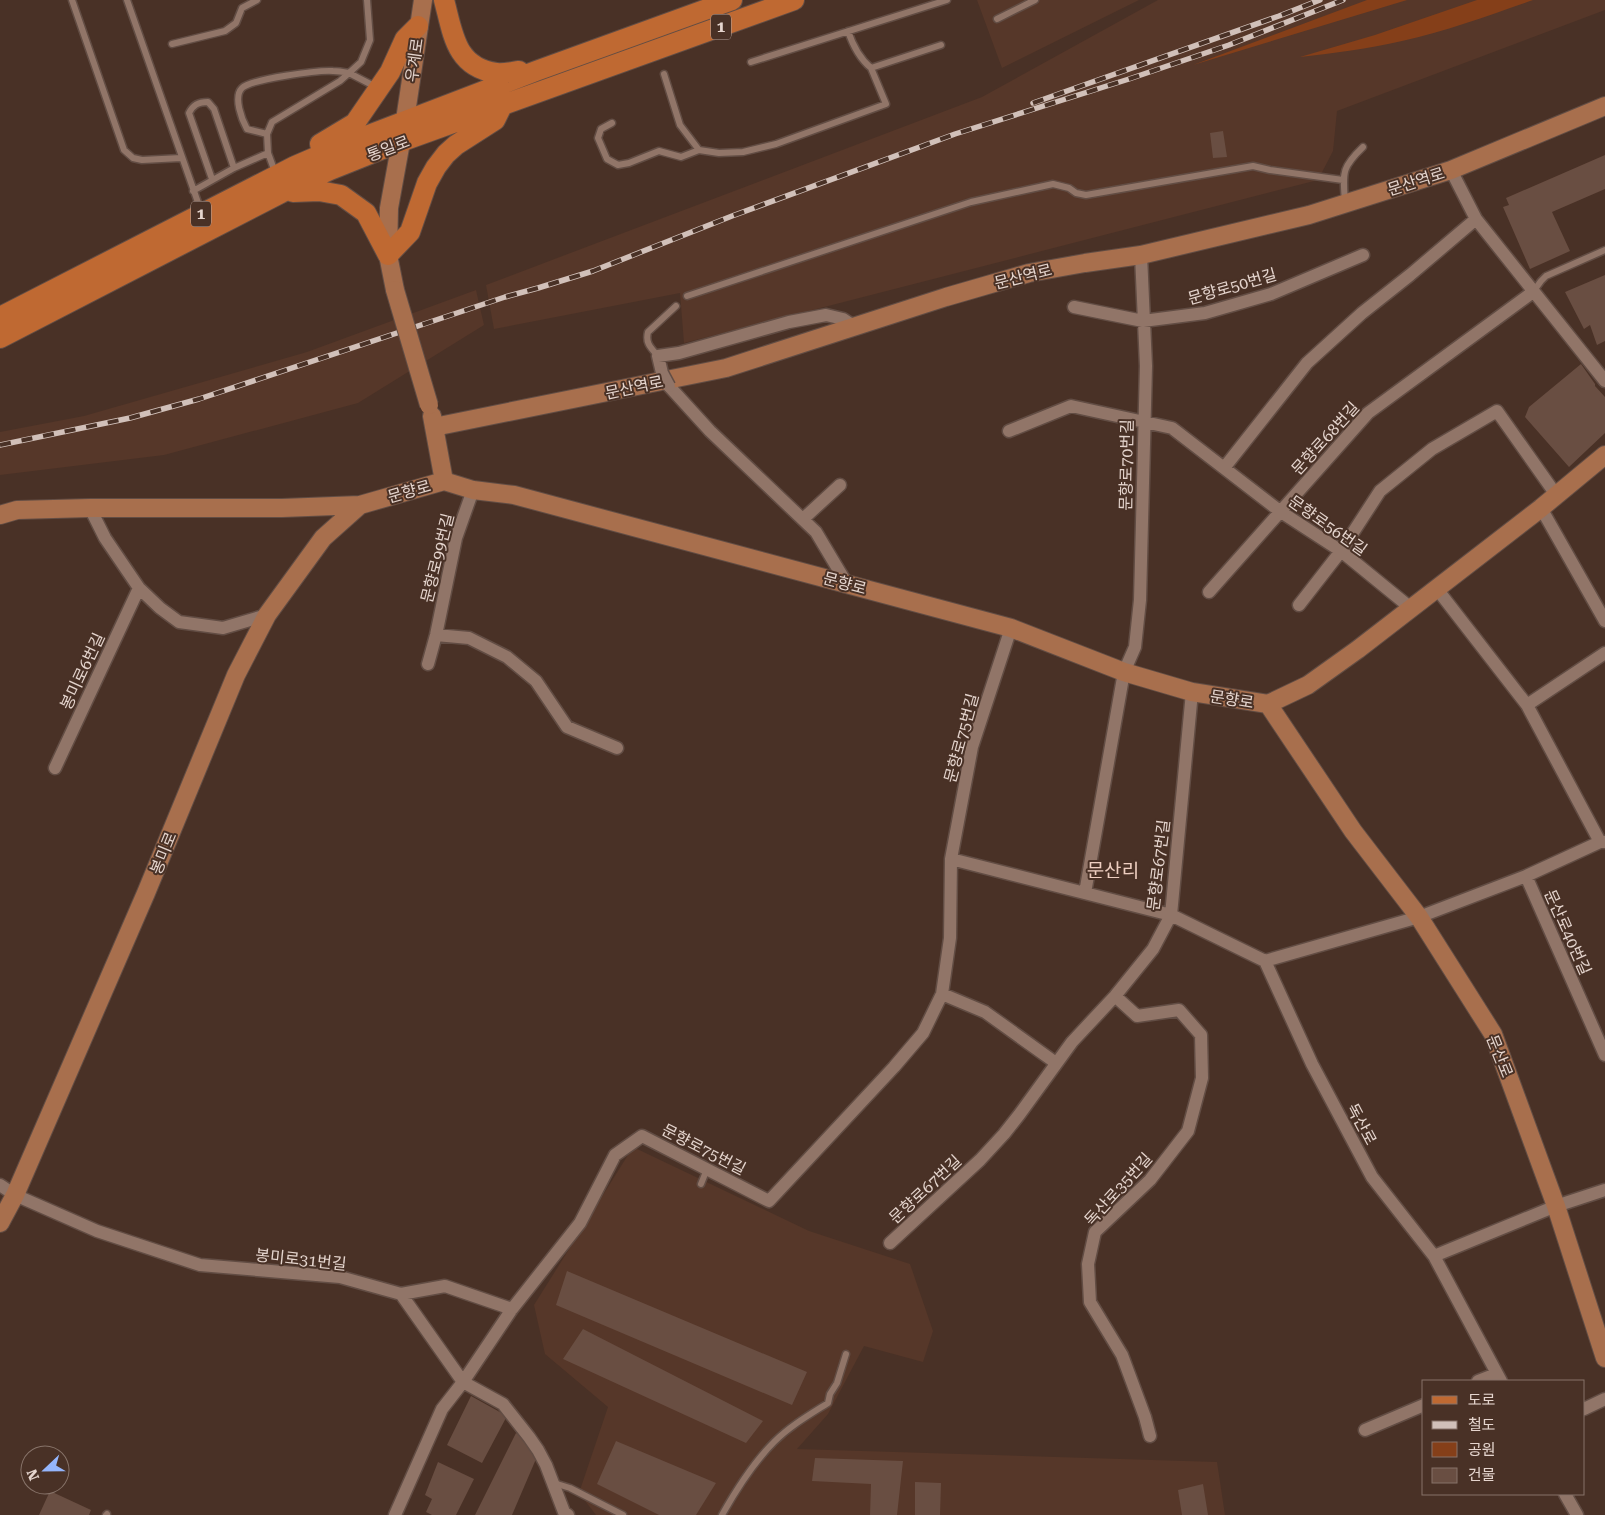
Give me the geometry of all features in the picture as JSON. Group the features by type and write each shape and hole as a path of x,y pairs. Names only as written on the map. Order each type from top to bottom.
{"main road":[{"path":"444,0 456,46 462,55 478,68 497,74 523,70 536,71"},
{"name":"통일로","path":"0,338 279,184 295,166 405,120 732,0"},
{"name":"통일로","path":"0,317 202,214 279,184 330,170 400,142 794,0"},
{"path":"295,166 307,152 354,123 390,72 405,39 418,26"},
{"path":"279,184 341,195 366,213 388,255 410,232 427,182 436,167 456,145 495,120 502,105"}],"street":[{"name":"우계로","path":"405,120 423,0"},
{"name":"문산역로","path":"434,427 726,368 946,297 1029,273 1141,255 1240,233 1345,205 1451,170 1605,106"},
{"path":"405,120 389,208 388,255 395,290 429,405 444,481"},
{"path":"1451,170 1476,219 1533,292 1599,369 1605,381"},
{"path":"1224,468 1307,363 1362,312 1410,275 1476,219"},
{"name":"문향로70번길","path":"1085,893 1124,672 1135,646 1140,600 1146,366 1141,255"},
{"name":"문향로50번길","path":"1074,307 1143,320 1205,313 1271,294 1363,255"},
{"name":"문향로68번길","path":"1209,592 1368,413 1533,292"},
{"path":"847,584 816,532 710,431 669,386 662,374 658,356 679,353 789,322 826,315 844,319 855,327"},
{"name":"문향로56번길","path":"1009,432 1071,406 1172,428 1281,512 1340,552 1412,609"},
{"path":"1299,605 1340,552 1380,491 1432,449 1497,411 1557,496"},
{"name":"문향로","path":"0,515 17,510 282,508 360,505 444,481 473,490 514,495 1011,628 1124,672 1192,692 1268,704 1308,685 1412,609 1542,508 1605,455"},
{"path":"803,519 840,485"},
{"name":"문향로99번길","path":"428,664 436,635 456,538 473,490"},
{"name":"봉미로","path":"0,1223 15,1196 146,893 236,675 267,615 324,538 360,505"},
{"path":"90,508 105,538 139,588 160,608 179,622 223,628 267,615"},
{"path":"1542,508 1605,621"},
{"path":"0,530 17,510"},
{"name":"봉미로6번길","path":"55,768 139,588"},
{"path":"1437,589 1527,705 1602,842"},
{"name":"문향로75번길","path":"395,1515 442,1409 463,1382 512,1309 580,1223 615,1155 642,1136 769,1201 923,1033 942,994 950,938 950,859 972,747 1011,628"},
{"path":"436,635 469,638 507,657 536,681 567,727 618,748"},
{"path":"1527,705 1605,653"},
{"name":"문향로67번길","path":"890,1243 980,1160 1019,1115 1072,1042 1115,996 1153,949 1171,915 1192,692"},
{"name":"문산로","path":"1268,704 1354,831 1419,917 1493,1034 1556,1206 1605,1358"},
{"name":"문산로40번길","path":"1419,917 1526,876 1602,842"},
{"path":"950,859 1171,915 1265,962 1419,917"},
{"name":"문산로40번길","path":"1526,876 1605,1055"},
{"name":"독산로","path":"1265,962 1312,1064 1372,1177 1434,1256 1499,1377"},
{"path":"942,994 985,1012 1056,1064"},
{"name":"독산로35번길","path":"1115,996 1137,1016 1179,1010 1201,1035 1202,1078 1188,1131 1150,1180 1095,1232 1088,1264 1090,1302 1122,1355 1150,1436"},
{"name":"봉미로31번길","path":"0,1185 15,1196 96,1231 200,1265 340,1277 401,1294"},
{"path":"1434,1256 1556,1206 1605,1190"},
{"path":"512,1309 445,1286 401,1294 463,1382 503,1404 538,1450 554,1483 564,1512 568,1515"},
{"path":"1483,1380 1499,1377"},
{"path":"1585,1409 1605,1399"},
{"path":"1365,1430 1422,1406"},
{"path":"1567,1495 1577,1515"}],"lane":[{"path":"72,0 124,150 133,158 142,160 181,158"},
{"path":"127,0 202,214"},
{"path":"172,44 225,31 236,23 242,8 257,0"},
{"path":"279,184 268,153 267,134 272,122 340,81 361,62 370,40 367,0"},
{"path":"751,62 947,0"},
{"path":"997,19 1035,0"},
{"path":"612,123 601,129 598,138 607,159 618,166 659,150 681,157 699,150 719,153 743,152 776,144 886,104 871,68 862,60 852,44 848,31"},
{"path":"871,68 941,45"},
{"path":"267,134 247,129 244,123 238,98 242,89 254,82 270,78 332,70 349,73 379,89"},
{"path":"664,74 680,125 699,150"},
{"path":"212,180 189,113 193,106 202,102 208,102 214,109 234,168"},
{"path":"1345,205 1343,180 1346,165 1363,147"},
{"path":"194,191 234,168 268,153"},
{"path":"687,296 971,202 1053,184 1086,195 1253,166 1343,180"},
{"path":"1533,292 1546,276 1605,250"},
{"path":"658,356 648,344 646,338 648,332 676,306"},
{"path":"701,1184 707,1169"},
{"path":"722,1515 734,1494 774,1441 828,1403 830,1394 837,1383 846,1354"},
{"path":"554,1483 570,1488 623,1515"}],"shaded area":[{"path":"977,0 1139,0 1002,68"},
{"path":"1158,0 1605,0 1605,10 1337,111 1333,151 1318,180 684,343 680,293 494,329 486,285 982,97"},
{"path":"476,290 484,325 358,403 164,455 0,475 0,432 84,416 307,352"},
{"path":"633,1147 809,1231 910,1264 933,1331 923,1362 864,1346 828,1414 797,1449 1217,1462 1225,1515 596,1515 579,1493 608,1407 545,1354 534,1305"}],"green space":[{"path":"1367,0 1407,0 1193,65"},
{"path":"1477,0 1533,0 1419,37 1364,49 1300,57 1375,35"}],"building":[{"path":"1223,131 1227,157 1213,158 1210,133"},
{"path":"1605,155 1605,189 1552,212 1570,251 1530,269 1503,207 1509,205 1506,198"},
{"path":"1605,275 1605,341 1597,345 1590,325 1584,329 1565,292"},
{"path":"1581,364 1595,386 1605,397 1605,433 1569,467 1525,417 1529,407"},
{"path":"567,1271 807,1372 792,1405 556,1305"},
{"path":"583,1329 763,1421 746,1443 563,1359"},
{"path":"471,1396 507,1416 482,1463 447,1445"},
{"path":"516,1433 527,1439 528,1445 536,1459 512,1515 475,1515"},
{"path":"616,1441 716,1483 696,1515 659,1515 597,1484"},
{"path":"815,1458 903,1461 897,1515 870,1515 871,1484 812,1481"},
{"path":"438,1462 474,1479 456,1515 432,1515 426,1512 432,1499 425,1495"},
{"path":"915,1482 941,1483 940,1515 915,1515"},
{"path":"1203,1484 1208,1515 1182,1515 1178,1490"},
{"path":"48,1495 59,1495 91,1510 89,1515 39,1515"}],"railway":[{"path":"1033,103 1320,0"},
{"path":"0,445 130,418 199,399 505,297 593,271 732,216 955,134 1229,45 1343,0"}],"district":[{"name":"문산리","path":"1113,870"}]}
